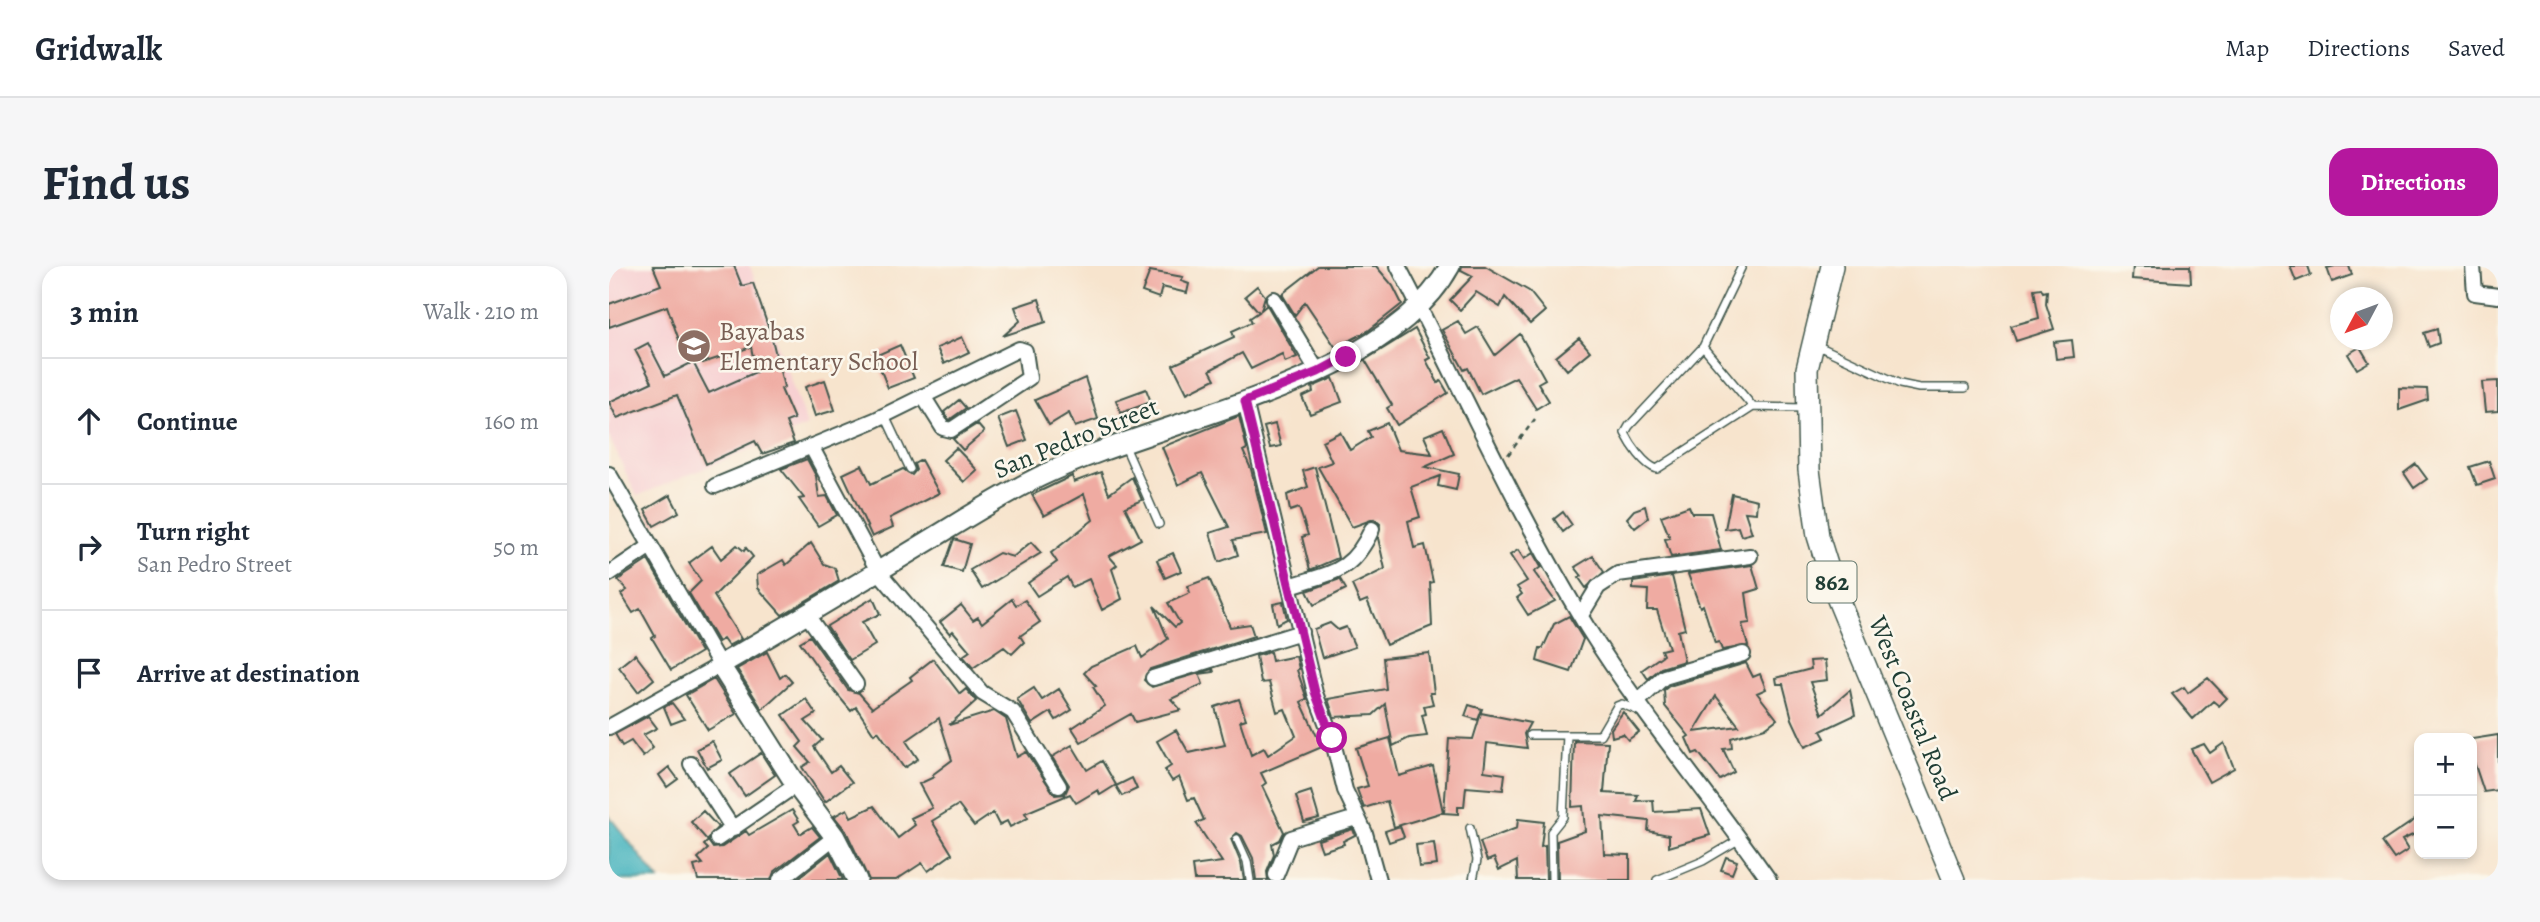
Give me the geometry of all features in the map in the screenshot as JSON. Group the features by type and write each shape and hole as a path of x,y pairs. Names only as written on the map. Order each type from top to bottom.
{"main road":[{"name":"West Coastal Road","path":"1832,266 1807,369 1809,470 1818,536 1837,597 1954,880"}],"street":[{"path":"1398,266 1502,475 1580,615 1641,708 1769,880"},
{"name":"San Pedro Street","path":"609,727 807,615 987,503 1042,475 1318,372 1373,341 1419,307 1437,288 1450,266"},
{"path":"2473,266 2475,293 2498,296"},
{"path":"1274,299 1318,372"},
{"path":"715,486 885,415 923,396 1019,349 1025,351 1029,378 951,430 943,428 923,396"},
{"path":"1245,401 1315,692 1332,738 1345,790 1365,833 1378,880"},
{"path":"811,446 878,571 982,693 1013,712 1059,786"},
{"path":"609,474 720,665 796,785 835,837 857,880"},
{"path":"1290,586 1336,571 1349,563 1363,548 1372,529"},
{"path":"609,574 649,547"},
{"path":"1580,615 1598,587 1618,574 1749,556"},
{"path":"807,615 856,684"},
{"path":"1153,678 1301,632"},
{"path":"1641,708 1664,677 1743,654"},
{"path":"691,764 733,829"},
{"path":"717,839 796,785"},
{"path":"1276,875 1291,838 1356,818"},
{"path":"780,880 835,837"}],"lane":[{"path":"1742,266 1703,347 1625,433 1650,467 1657,469 1753,407 1808,408"},
{"path":"1812,344 1900,384 1919,388 1965,388"},
{"path":"1703,347 1753,407"},
{"path":"885,415 910,469"},
{"path":"1123,443 1159,524"},
{"path":"1530,735 1600,735 1613,710 1622,704 1641,708"},
{"path":"1552,880 1551,832 1563,817 1567,735"},
{"path":"1470,828 1477,860 1473,880"},
{"path":"1237,839 1247,861 1251,880"},
{"path":"1657,880 1703,861 1741,839"}],"path":[{"path":"1502,475 1510,452 1538,415"}],"shaded area":[{"name":"Bayabas Elementary School","path":"609,266 750,266 807,426 637,496 609,437"}],"water":[{"path":"609,816 659,880 609,880"}],"building":[{"path":"653,266 734,266 742,286 753,283 771,335 784,387 781,389 794,419 786,422 794,443 762,454 755,441 706,464 677,395 617,418 609,402 652,382 635,350 648,343 665,376 693,362 709,393 756,372 751,347 703,363 693,335 679,340 667,306 609,327 609,304 661,285"},
{"path":"1318,266 1376,266 1393,286 1402,304 1368,331 1336,348 1305,302 1295,315 1282,294"},
{"path":"1462,266 1485,266 1529,291 1545,311 1530,324 1505,297 1500,307 1476,292 1460,310 1450,300 1473,276 1461,270"},
{"path":"2133,266 2190,266 2191,283 2132,279"},
{"path":"2290,266 2308,266 2311,275 2296,281"},
{"path":"2349,266 2352,275 2332,282 2327,268"},
{"path":"1150,271 1183,277 1181,281 1189,284 1187,293 1162,287 1159,298 1142,292"},
{"path":"1257,286 1265,296 1261,310 1267,305 1297,357 1285,362 1282,354 1251,369 1242,353 1210,370 1215,379 1187,393 1173,365 1234,337 1232,331 1252,322 1250,318 1259,312 1245,296"},
{"path":"2041,288 2043,292 2047,291 2046,304 2054,329 2016,341 2011,326 2039,318 2034,289"},
{"path":"1039,299 1046,322 1003,336 1020,321 1015,307"},
{"path":"1458,321 1466,334 1478,327 1495,355 1520,334 1545,379 1538,383 1549,401 1536,409 1516,377 1481,394 1468,368 1464,370 1442,330"},
{"path":"1415,329 1430,358 1426,360 1438,383 1441,381 1448,393 1397,425 1387,408 1392,405 1365,360"},
{"path":"2437,329 2439,343 2429,347 2424,333"},
{"path":"962,337 969,352 944,364 937,348"},
{"path":"1579,338 1590,351 1567,370 1556,357"},
{"path":"2072,340 2074,357 2056,359 2054,342"},
{"path":"900,345 914,378 888,388 875,356"},
{"path":"2362,350 2369,362 2357,369 2348,354"},
{"path":"1085,378 1098,419 1075,427 1069,413 1049,425 1035,400"},
{"path":"1333,378 1342,402 1310,414 1302,397 1313,392 1312,387"},
{"path":"825,380 835,410 815,416 805,387"},
{"path":"2498,381 2498,411 2485,412 2482,382"},
{"path":"2399,388 2427,389 2428,400 2399,410"},
{"path":"1146,389 1151,402 1121,413 1116,400"},
{"path":"959,400 966,408 949,420 944,412"},
{"path":"1016,411 1027,440 1009,447 998,418"},
{"path":"1239,416 1247,449 1243,451 1251,469 1267,534 1233,540 1238,555 1219,562 1210,533 1229,527 1202,473 1178,485 1162,447"},
{"path":"1387,423 1398,450 1432,454 1424,436 1443,428 1454,454 1425,467 1459,474 1456,490 1438,486 1440,476 1411,487 1420,517 1408,521 1414,548 1425,545 1433,582 1430,583 1432,626 1386,645 1367,600 1360,603 1352,585 1385,569 1378,538 1380,524 1374,519 1352,527 1318,467 1332,462 1322,441 1340,432 1350,450 1371,437 1368,431"},
{"path":"977,424 984,432 963,450 953,439"},
{"path":"1275,424 1281,446 1270,448 1264,427"},
{"path":"956,448 977,470 964,482 943,460"},
{"path":"807,459 816,476 819,497 827,496 837,515 818,526 799,499 804,498 781,469"},
{"path":"921,460 939,493 890,518 893,527 872,537 843,474 862,465 871,484 903,469 912,475 916,470 914,464"},
{"path":"2489,461 2495,479 2477,485 2470,467"},
{"path":"2416,464 2427,479 2414,488 2404,473"},
{"path":"1315,467 1338,558 1310,570 1302,537 1308,535 1299,508 1290,511 1287,495 1308,487 1303,471"},
{"path":"1101,472 1109,494 1132,477 1142,500 1125,507 1141,539 1109,556 1117,565 1112,569 1122,599 1102,610 1089,579 1072,587 1067,577 1037,596 1028,583 1057,562 1051,553 1093,520 1084,494 1044,516 1032,495 1072,476 1074,482"},
{"path":"1732,494 1757,500 1756,513 1745,512 1752,533 1741,536 1738,527 1725,529"},
{"path":"670,495 679,512 654,526 645,510"},
{"path":"1645,506 1648,518 1635,528 1627,518 1634,510"},
{"path":"1689,506 1692,513 1711,513 1721,550 1671,557 1665,539 1670,538 1661,516"},
{"path":"1563,512 1572,525 1563,532 1554,519"},
{"path":"954,539 970,544 962,572 944,567"},
{"path":"1031,542 1041,553 982,589 970,570 999,553 1013,557"},
{"path":"811,543 824,564 835,568 839,581 782,615 758,588 757,575 783,560 786,565"},
{"path":"737,545 744,551 746,548 753,557 714,596 741,639 728,646 723,639 718,642 689,593 701,581 689,563 712,546 721,559"},
{"path":"1518,550 1524,559 1533,553 1541,567 1534,572 1555,601 1528,615 1517,598 1522,594 1517,587 1527,581 1510,555"},
{"path":"1173,553 1181,571 1165,578 1157,560"},
{"path":"1593,556 1604,572 1586,588 1575,567"},
{"path":"648,560 701,652 671,670 652,638 655,636 640,609 633,613 621,594 627,590 618,580"},
{"path":"1752,565 1759,589 1746,593 1750,623 1742,624 1748,646 1722,650 1719,642 1715,643 1703,605 1700,607 1688,574"},
{"path":"1672,576 1685,629 1678,631 1684,661 1661,668 1648,679 1642,670 1663,655 1661,650 1669,648 1657,610 1647,610 1648,590 1633,589 1633,582"},
{"path":"1209,578 1230,627 1250,624 1254,636 1150,669 1144,680 1152,687 1213,669 1214,672 1199,674 1203,684 1171,699 1181,710 1135,722 1131,714 1081,742 1072,728 1105,706 1093,687 1096,686 1084,673 1091,666 1137,646 1142,658 1168,639 1154,606 1175,627 1180,623 1168,603 1190,593 1188,586"},
{"path":"1340,579 1346,589 1314,605 1307,591"},
{"path":"873,598 880,614 862,622 875,645 850,660 827,626"},
{"path":"1012,599 1016,605 1025,600 1040,622 1020,636 1024,642 1012,654 1004,647 973,668 963,656 970,651 953,631 950,634 940,622 961,605 973,620 978,617 982,623"},
{"path":"1283,602 1287,619 1277,624 1273,604"},
{"path":"1569,616 1583,639 1571,672 1537,661 1540,648 1543,648 1554,624"},
{"path":"1330,623 1338,630 1346,627 1355,647 1322,658 1314,629"},
{"path":"810,636 848,690 859,693 872,708 912,680 910,677 933,659 960,694 966,689 976,701 949,725 994,711 1006,719 1017,757 1026,752 1055,795 1065,794 1069,785 1052,757 1072,745 1087,770 1102,761 1116,785 1100,795 1098,790 1076,803 1070,794 1025,813 1028,818 1010,827 1007,821 999,825 993,813 974,826 958,805 932,821 952,854 928,871 922,863 896,880 869,880 846,831 834,816 847,809 851,817 874,806 898,838 915,825 911,818 932,808 919,784 934,777 932,775 952,760 939,718 906,741 918,759 904,768 878,731 874,734 856,707 851,711 831,687 800,642"},
{"path":"767,652 780,678 785,674 792,682 762,709 737,669"},
{"path":"1270,652 1272,661 1296,656 1297,670 1307,699 1301,702 1322,747 1261,773 1266,783 1262,786 1284,832 1280,840 1272,844 1274,855 1267,872 1268,880 1256,880 1253,858 1242,836 1237,833 1231,839 1241,863 1244,880 1194,880 1192,866 1222,862 1196,823 1204,820 1194,798 1188,800 1179,777 1172,781 1165,770 1171,766 1157,741 1176,730 1189,753 1225,745 1215,707 1239,699 1246,719 1240,721 1251,755 1264,748 1268,755 1296,736 1285,709 1277,712 1269,682 1261,683 1256,656"},
{"path":"1429,653 1434,693 1430,693 1433,704 1424,706 1426,714 1422,715 1427,736 1409,738 1393,746 1385,704 1373,715 1334,717 1328,699 1386,689 1383,658"},
{"path":"635,654 654,679 638,692 619,667"},
{"path":"1825,660 1827,680 1810,682 1822,714 1850,690 1855,715 1821,731 1825,738 1805,747 1792,719 1783,684 1777,684 1776,678 1811,669 1810,661"},
{"path":"1746,663 1753,677 1760,674 1766,689 1757,693 1777,719 1765,728 1731,738 1732,748 1723,749 1734,772 1720,780 1698,752 1693,754 1686,738 1689,736 1665,706 1664,690 1669,686","holes":["1716,696 1739,726 1694,732"]},
{"path":"2208,678 2227,698 2219,706 2213,701 2193,719 2172,694 2184,687 2188,693"},
{"path":"714,679 736,714 708,730 686,695"},
{"path":"1034,688 1042,700 1059,689 1072,710 1056,720 1051,712 1032,724 1017,699"},
{"path":"806,699 816,714 805,721 822,740 814,747 831,772 839,766 852,782 825,802 802,767 810,762 797,747 802,742 783,715"},
{"path":"672,703 684,719 671,724 664,707"},
{"path":"1469,705 1482,709 1478,720 1465,716"},
{"path":"1623,712 1639,732 1628,740 1623,734 1612,737 1611,729"},
{"path":"1481,713 1530,723 1524,734 1527,748 1487,743 1484,771 1505,774 1503,790 1466,787 1464,807 1458,807 1458,814 1444,813 1449,738 1473,739"},
{"path":"648,716 657,728 643,735 653,748 643,757 631,741 622,746 615,734"},
{"path":"2498,735 2498,790 2484,792 2477,771 2477,738"},
{"path":"1390,738 1399,776 1433,766 1443,812 1394,827 1387,801 1364,808 1357,789 1368,786 1356,748"},
{"path":"712,741 722,760 707,768 697,749"},
{"path":"1574,741 1608,742 1604,793 1638,795 1636,801 1653,800 1654,812 1701,809 1710,835 1669,847 1669,835 1648,831 1649,821 1602,816 1604,854 1630,855 1630,880 1558,880 1557,841 1585,831 1583,806 1572,807"},
{"path":"2224,743 2234,768 2209,782 2191,749 2204,744 2210,753"},
{"path":"761,753 775,775 745,796 730,774"},
{"path":"669,767 678,779 667,787 659,775"},
{"path":"1132,778 1137,789 1122,796 1116,786"},
{"path":"1311,791 1319,818 1304,822 1296,796"},
{"path":"792,810 799,821 794,824 800,834 812,827 820,837 774,872 771,880 698,880 694,866 703,864 698,858 708,849 704,845 708,841 713,848 722,847 746,831 749,835"},
{"path":"703,811 718,827 707,840 691,822"},
{"path":"1518,819 1544,822 1541,847 1545,846 1546,880 1518,880 1517,861 1499,870 1494,858 1487,861 1480,842 1517,828"},
{"path":"2414,820 2414,834 2402,840 2408,850 2394,859 2382,842"},
{"path":"1400,826 1404,837 1389,842 1385,831"},
{"path":"1353,829 1355,835 1343,841 1344,844 1322,851 1318,840"},
{"path":"1434,843 1437,865 1419,867 1416,845"},
{"path":"830,853 843,880 796,880"},
{"path":"1726,857 1737,861 1732,874 1721,870"}],"place":[{"name":"Bayabas Elementary School","path":"694,346"}],"route":[{"path":"1332,738 1315,692 1245,401 1318,372 1346,357"}]}
